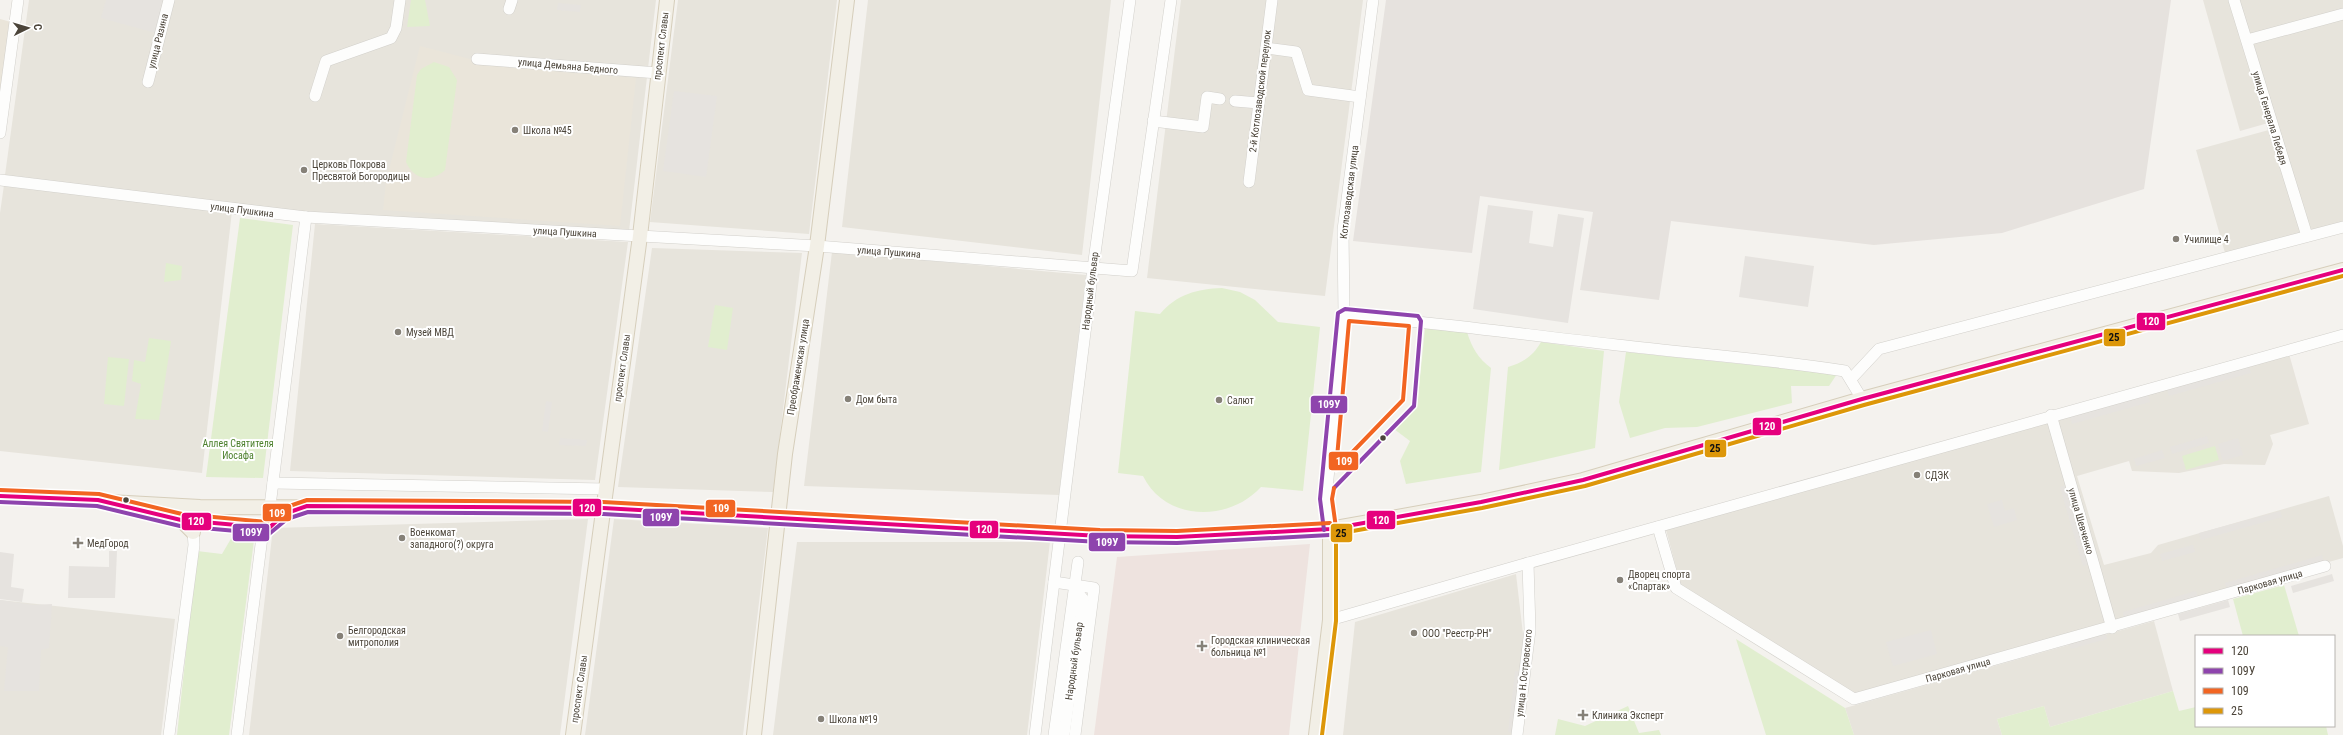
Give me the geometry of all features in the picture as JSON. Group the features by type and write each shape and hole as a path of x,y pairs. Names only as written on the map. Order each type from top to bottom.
{"main road":[{"name":"проспект Славы","path":"573,735 640,236 667,0"},
{"name":"Преображенская улица","path":"754,735 786,446 817,246 847,0"},
{"path":"0,496 98,500 200,507 307,506 603,508 1059,534 1177,537 1333,528 1481,502 1582,480 1862,399 2343,270"},
{"path":"98,500 181,520 193,532"},
{"path":"1316,735 1330,620 1333,528"}],"street":[{"path":"0,133 18,0"},
{"name":"улица Разина","path":"148,82 169,0"},
{"path":"315,96 326,61 391,38 396,28 400,0"},
{"name":"Народный бульвар","path":"1034,735 1093,268 1130,0"},
{"path":"1172,0 1153,121 1203,127 1207,97 1220,98"},
{"name":"2-й Котлозаводской переулок","path":"1249,182 1272,0"},
{"name":"Котлозаводская улица","path":"1333,528 1326,499 1344,315 1343,230 1373,0"},
{"name":"улица Генерала Лебедя","path":"2234,0 2306,236"},
{"path":"2247,40 2343,14"},
{"path":"1266,48 1296,52 1308,90 1360,97"},
{"name":"улица Демьяна Бедного","path":"477,59 658,73"},
{"path":"1235,100 1259,103"},
{"name":"улица Пушкина","path":"0,180 306,217 817,246 1132,271 1153,121"},
{"path":"270,506 306,217"},
{"path":"1851,379 1879,349 2343,227"},
{"path":"1344,315 1415,321 1618,346 1799,364 1845,371 1862,399"},
{"path":"1330,620 2051,415 2343,334"},
{"name":"улица Шевченко","path":"2051,415 2112,628"},
{"path":"273,482 606,489"},
{"path":"237,735 262,537 284,514 307,506"},
{"name":"Парковая улица","path":"1658,527 1676,588 1851,699 1857,699 2112,628 2325,566"},
{"path":"169,735 194,545 193,532"},
{"path":"1054,735 1078,562"},
{"name":"улица Н.Островского","path":"1517,735 1530,630 1528,563"},
{"path":"1054,582 1075,587"},
{"name":"Народный бульвар","path":"1075,587 1094,588 1075,735"},
{"name":"Народный бульвар","path":"1064,735 1083,599 1075,587"}],"shaded area":[{"path":"29,0 656,0 629,231 308,213 5,175"},
{"path":"106,0 165,0 156,33 101,18"},
{"path":"678,0 837,0 809,234 650,222"},
{"path":"868,0 1111,0 1082,255 842,227"},
{"path":"1181,0 1363,0 1325,296 1147,278"},
{"path":"1386,0 2171,0 2144,189 2002,233 1874,245 1671,221 1659,300 1580,290 1593,212 1480,196 1472,253 1353,241"},
{"path":"2203,0 2343,0 2343,10 2243,38 2268,123 2240,131"},
{"path":"558,3 581,5 580,12 557,10"},
{"path":"2343,17 2343,222 2225,253 2196,150 2276,128 2251,42"},
{"path":"0,19 11,22 0,103"},
{"name":"Школа №45","path":"420,46 478,61 559,72 636,78 620,226 383,210 386,182"},
{"path":"674,91 717,96 706,177 663,171"},
{"path":"4,185 232,211 202,473 0,451 0,213"},
{"path":"1488,205 1533,211 1529,243 1553,247 1558,214 1584,218 1568,323 1473,309"},
{"path":"315,224 628,242 595,480 290,471"},
{"path":"652,248 802,253 773,492 618,487"},
{"path":"832,252 1086,275 1059,495 804,486"},
{"path":"1745,256 1814,266 1808,307 1739,297"},
{"path":"2289,354 2309,424 2270,435 2273,444 2265,465 2224,464 2179,473 2132,471 2129,461 2077,476 2104,565 2151,553 2158,545 2329,496 2343,546 2343,558 1865,692 1853,693 1681,585 1666,530"},
{"path":"2249,367 2251,373 2169,396 2167,390"},
{"path":"2148,395 2150,402 2072,424 2070,417"},
{"path":"546,401 552,402 548,432 542,431"},
{"path":"2207,436 2209,443 2172,454 2170,447"},
{"path":"560,438 587,440 586,446 559,445"},
{"path":"2238,438 2243,455 2223,461 2218,444"},
{"path":"2162,450 2165,458 2136,466 2134,459"},
{"path":"2066,485 2089,564 2083,566 2060,487"},
{"path":"2002,500 2005,511 2014,508 2017,520 1994,527 1987,504"},
{"path":"2280,511 2282,517 2201,540 2199,533"},
{"path":"588,519 560,735 249,735 273,528"},
{"path":"614,519 768,528 743,735 585,735"},
{"path":"797,542 1050,542 1027,735 773,735"},
{"name":"Городская клиническая больница №1","path":"1310,544 1289,735 1094,735 1117,557"},
{"path":"2193,545 2195,552 2162,561 2160,554"},
{"path":"109,551 117,551 115,598 68,598 69,566 109,567"},
{"path":"0,552 14,554 11,587 24,589 22,602 0,599"},
{"path":"2322,555 2324,562 2227,590 2225,583"},
{"path":"1516,574 1525,651 1515,735 1343,735 1355,622"},
{"path":"2332,574 2334,581 2293,593 2291,586"},
{"path":"2196,591 2198,598 2124,619 2123,612"},
{"path":"0,600 175,619 161,735 0,735"},
{"path":"0,600 33,605 52,604 49,648 41,650 39,691 4,691 8,647 0,646"},
{"path":"2228,600 2230,607 2180,621 2178,614"},
{"path":"2154,621 2173,691 2050,727 2044,706 1997,719 2002,735 1854,735 1845,708"},
{"path":"1931,630 1937,654 1893,666 1886,642"},
{"path":"2105,632 2107,639 2071,649 2069,643"},
{"path":"1515,671 1522,672 1515,733 1508,732"}],"green space":[{"path":"411,0 425,0 430,26 407,27"},
{"path":"434,62 449,67 457,80 445,170 434,177 423,178 414,173 406,162 417,75 421,69"},
{"name":"Аллея Святителя Иосафа","path":"240,218 293,225 263,478 206,477"},
{"path":"166,263 182,266 181,280 164,282"},
{"name":"Салют","path":"1222,288 1240,292 1255,300 1278,322 1320,327 1303,491 1261,487 1247,499 1232,507 1215,511 1198,512 1181,509 1166,502 1153,491 1143,476 1118,473 1135,311 1160,314 1180,297 1196,291"},
{"path":"715,305 733,308 727,350 708,347"},
{"path":"1425,328 1467,332 1476,352 1491,368 1481,472 1406,484 1400,461 1410,441 1394,429 1417,407"},
{"path":"149,338 171,341 159,420 135,419 141,384 132,381 134,360 145,362"},
{"path":"1541,342 1604,351 1595,448 1499,470 1508,367 1528,358"},
{"path":"1626,352 1837,374 1829,386 1791,386 1792,403 1697,427 1665,428 1630,438 1619,402"},
{"path":"108,357 129,359 124,406 104,404"},
{"path":"2215,446 2219,460 2186,470 2182,456"},
{"path":"232,537 254,540 229,735 177,735 197,551 222,554"},
{"path":"2284,585 2299,635 2243,635 2233,599"},
{"path":"1736,639 1845,708 1854,735 1766,735"},
{"path":"2173,691 2179,711 2195,707 2195,727 2326,727 2328,735 2002,735 1997,719 2044,706 2050,727"},
{"path":"1628,706 1639,733 1659,730 1661,735 1555,735 1558,719 1585,726"}],"transit line":[{"name":"120","path":"0,496 98,500 181,520 269,528 284,514 307,506 603,508 1100,536 1177,537 1330,529 1481,502 1583,480 1862,399 2343,270"},
{"name":"25","path":"1322,735 1336,621 1336,534 1482,508 1585,486 1864,405 2343,276"},
{"name":"109У","path":"1324,530 1320,499 1338,313 1345,309 1418,316 1421,321 1414,406 1334,488"},
{"name":"109","path":"1349,321 1409,326 1403,400 1336,469 1349,321"},
{"name":"109","path":"1334,488 1332,499 1336,528"},
{"name":"109","path":"0,490 99,494 182,514 267,522 281,509 307,500 603,502 1100,530 1177,531 1330,523"},
{"name":"109У","path":"0,502 97,506 180,526 269,534 287,519 308,512 603,514 1100,542 1177,543 1330,535"}],"place":[{"name":"Школа №45","path":"515,130"},
{"name":"Церковь Покрова Пресвятой Богородицы","path":"304,170"},
{"name":"Училище 4","path":"2176,239"},
{"name":"Музей МВД","path":"398,332"},
{"name":"Дом быта","path":"848,399"},
{"name":"Салют","path":"1219,400"},
{"name":"СДЭК","path":"1917,475"},
{"name":"Военкомат западного(?) округа","path":"402,538"},
{"name":"МедГород","path":"78,543"},
{"name":"Дворец спорта «Спартак»","path":"1620,580"},
{"name":"ООО \"Реестр-РН\"","path":"1414,633"},
{"name":"Белгородская митрополия","path":"340,636"},
{"name":"Городская клиническая больница №1","path":"1202,646"},
{"name":"Клиника Эксперт","path":"1583,715"},
{"name":"Школа №19","path":"821,719"}]}
